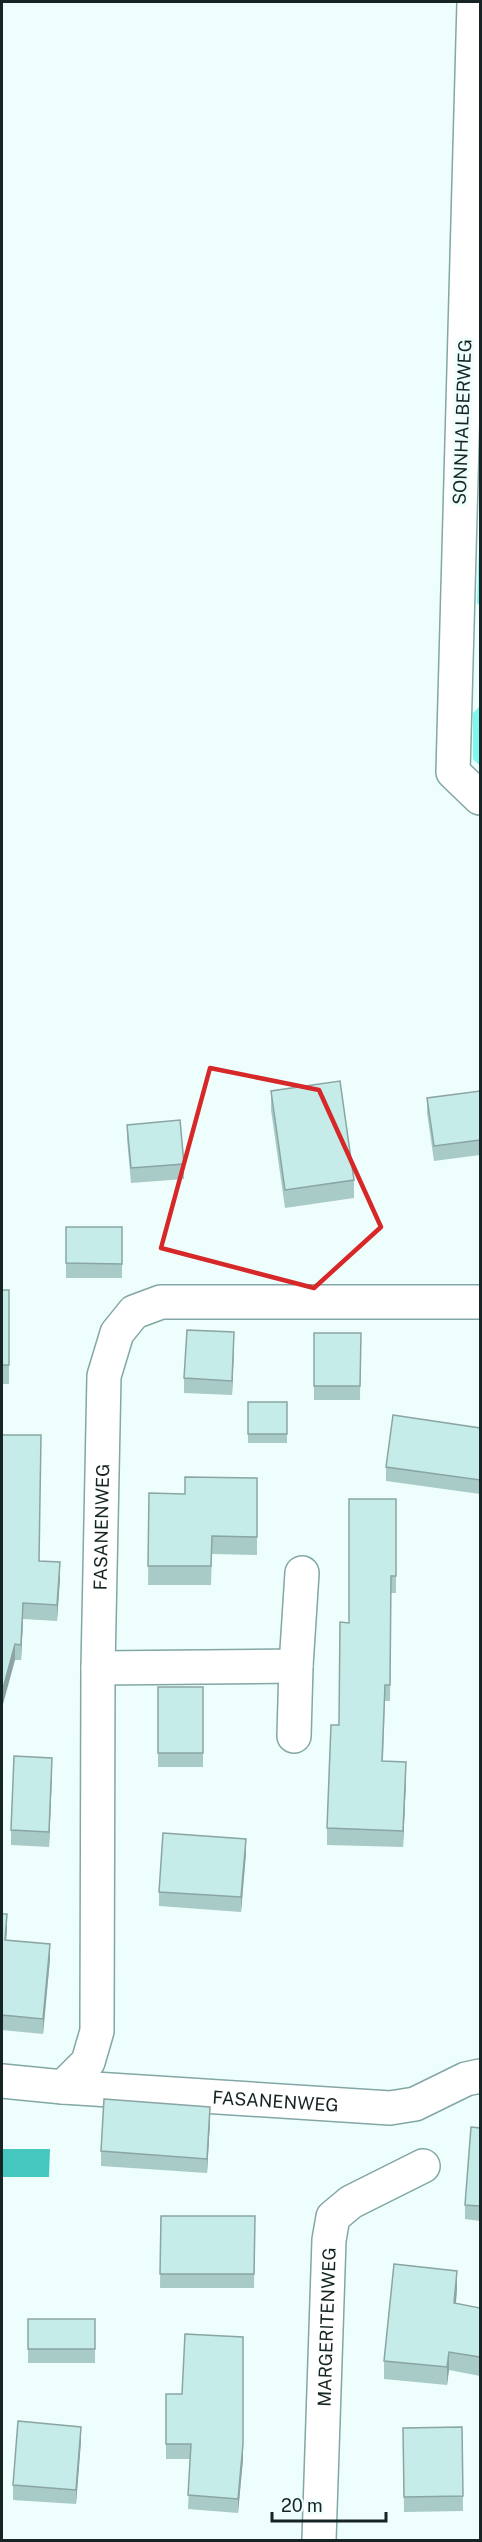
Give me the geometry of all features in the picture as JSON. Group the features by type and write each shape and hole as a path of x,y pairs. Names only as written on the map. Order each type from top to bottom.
{"street":[{"name":"SONNHALBERWEG","path":"474,2 468,664 453,772 480,798"},
{"name":"FASANENWEG","path":"63,2087 88,2062 98,2031 98,1668 104,1376 117,1333 134,1312 161,1302 480,1302"},
{"path":"294,1736 302,1573"},
{"path":"98,1668 296,1666"},
{"name":"FASANENWEG","path":"2,2081 390,2108 415,2104 466,2079 480,2076"},
{"name":"MARGERITENWEG","path":"319,2541 329,2240 333,2217 351,2202 423,2166"}],"highlighted area":[{"path":"210,1068 319,1090 381,1227 314,1288 161,1248"}],"shaded area":[{"path":"480,518 480,606 477,603"},
{"path":"480,706 480,766 473,759 473,713"},
{"path":"2,2149 50,2149 49,2177 2,2177"}],"building":[{"path":"340,1081 354,1180 285,1190 271,1091"},
{"path":"480,1091 480,1140 434,1146 427,1098"},
{"path":"180,1120 184,1164 131,1168 127,1125"},
{"path":"66,1227 122,1227 122,1264 66,1263"},
{"path":"2,1290 9,1290 9,1365 2,1365"},
{"path":"187,1330 234,1332 232,1381 184,1378"},
{"path":"314,1333 361,1333 360,1386 314,1386"},
{"path":"248,1402 287,1402 287,1434 248,1434"},
{"path":"393,1415 480,1428 480,1480 386,1467"},
{"path":"2,1435 41,1435 39,1561 60,1562 57,1605 23,1603 21,1645 15,1644 2,1692"},
{"path":"185,1477 257,1478 257,1537 212,1536 211,1566 148,1566 149,1493 185,1494"},
{"path":"349,1499 396,1499 396,1576 391,1576 390,1685 385,1685 382,1761 406,1762 403,1831 327,1828 331,1725 339,1725 340,1622 349,1623"},
{"path":"158,1687 203,1687 203,1753 158,1753"},
{"path":"14,1756 52,1758 49,1832 11,1830"},
{"path":"163,1833 246,1839 241,1897 159,1892"},
{"path":"2,1914 7,1914 5,1940 50,1944 43,2019 2,2015"},
{"path":"104,2099 210,2107 207,2159 101,2151"},
{"path":"471,2127 480,2128 480,2206 465,2205"},
{"path":"161,2216 255,2216 254,2274 160,2274"},
{"path":"394,2264 457,2271 454,2303 480,2308 480,2357 449,2352 447,2367 384,2361"},
{"path":"28,2319 95,2319 95,2349 28,2349"},
{"path":"185,2334 243,2337 243,2444 238,2499 188,2495 191,2444 166,2444 166,2394 182,2394"},
{"path":"18,2421 81,2427 76,2490 13,2485"},
{"path":"462,2427 463,2496 404,2497 403,2428"}]}
